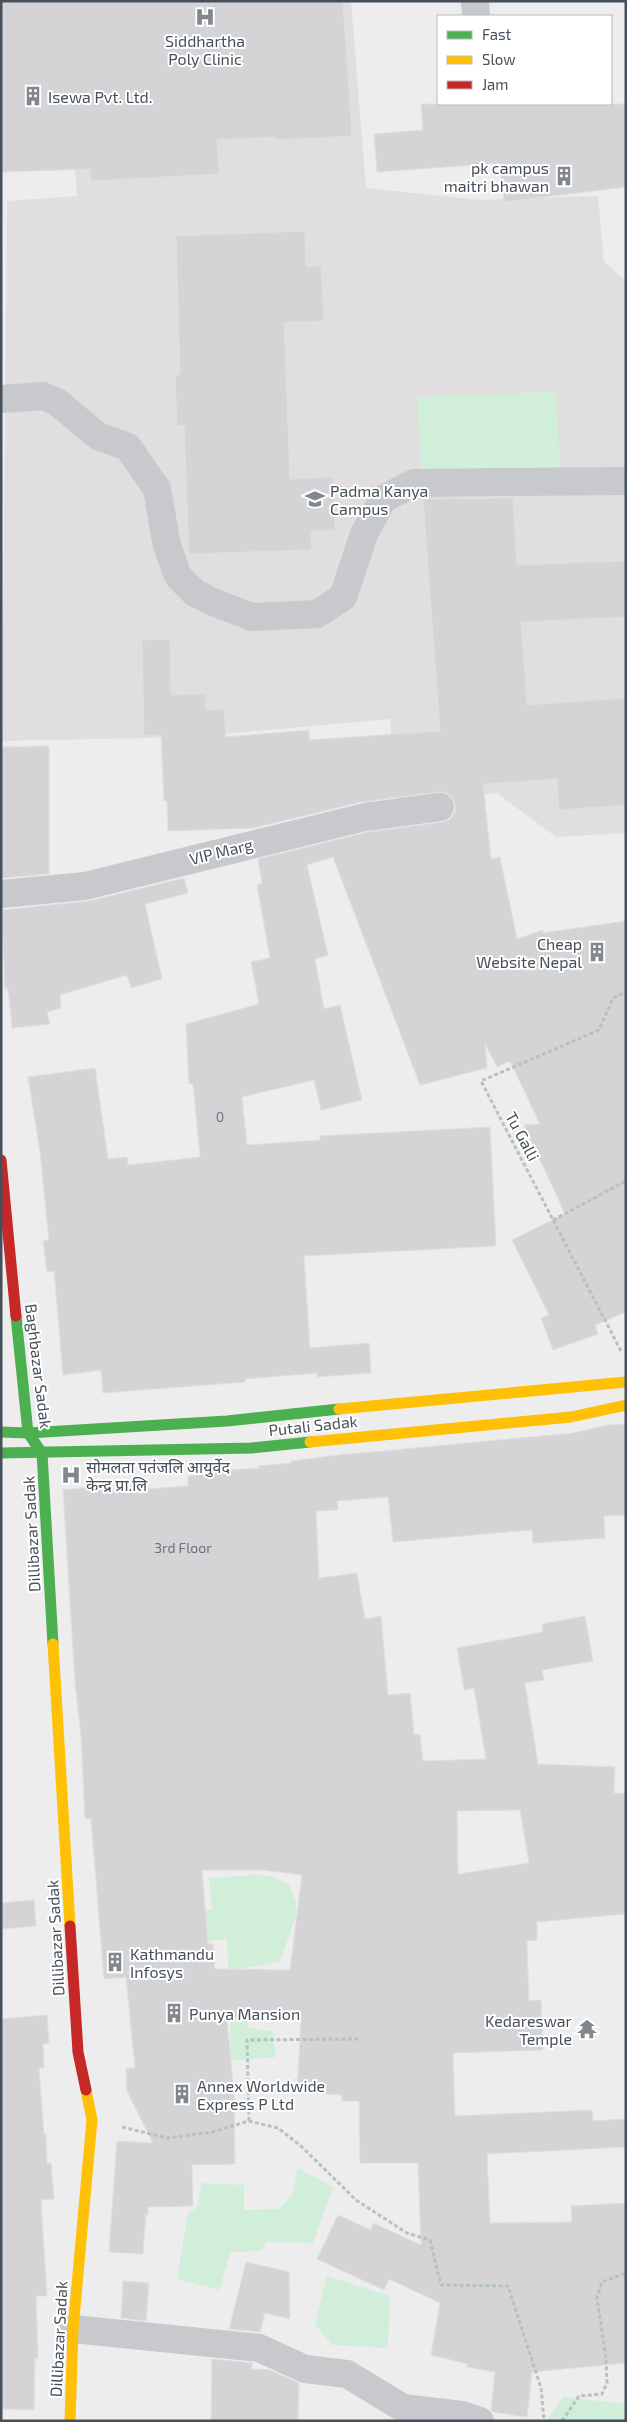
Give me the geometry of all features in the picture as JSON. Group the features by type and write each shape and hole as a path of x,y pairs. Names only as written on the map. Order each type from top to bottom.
{"main road":[{"name":"Baghbazar Sadak","path":"1,1160 28,1433 42,1452"},
{"name":"Putali Sadak","path":"1,1432 28,1433 227,1421 425,1400 626,1382"},
{"name":"Putali Sadak","path":"1,1453 252,1448 571,1417 626,1405"},
{"name":"Dillibazar Sadak","path":"42,1452 78,2052 92,2120 73,2329 70,2421"}],"street":[{"path":"475,1 476,15"},
{"path":"1,399 43,396 57,402 98,436 128,447 157,489 167,546 178,576 195,593 252,617 317,614 343,597 364,534 383,499 414,483 626,481"},
{"name":"VIP Marg","path":"1,894 85,886 365,817 440,806"},
{"path":"73,2329 259,2348 306,2369 347,2374 403,2408 462,2415 480,2421"}],"path":[{"name":"Tu Galli","path":"621,1352 481,1082 599,1030 613,998 626,992"},
{"path":"553,1220 626,1181"},
{"path":"249,2121 247,2040 359,2040"},
{"path":"92,2120 167,2138 212,2132 249,2121 278,2128 301,2146 356,2200 407,2233 430,2240 441,2285 508,2286 541,2388 544,2421"},
{"path":"562,2421 579,2396 602,2394 607,2383 606,2358 597,2298 602,2282 626,2273"}],"shaded area":[{"name":"Padma Kanya Campus","path":"61,1 351,1 366,188 480,200 598,196 604,261 622,278 626,278 626,833 556,837 497,793 398,804 390,719 191,737 2,741 7,201 77,196"}],"green space":[{"path":"556,392 560,468 421,469 417,397"},
{"path":"253,1875 271,1876 289,1884 296,1903 296,1916 280,1961 245,1968 248,2028 273,2031 276,2057 231,2061 227,1939 150,1946 167,1914 212,1910 209,1878"},
{"path":"298,2168 333,2187 313,2243 266,2242 262,2251 231,2252 219,2290 177,2279 188,2213 197,2207 202,2183 244,2185 244,2210 278,2209 292,2196"},
{"path":"327,2276 390,2296 388,2348 332,2345 315,2324"},
{"path":"563,2397 626,2404 626,2421 546,2421"}],"building":[{"path":"1,1 343,1 352,136 276,140 276,137 217,140 219,174 91,181 90,169 1,172"},
{"path":"421,104 626,104 626,187 504,202 500,163 377,172 374,134 423,130"},
{"path":"305,231 306,267 321,266 324,321 284,322 290,479 333,477 335,530 311,531 311,550 189,554 184,425 177,426 175,375 180,374 176,236"},
{"path":"513,498 517,565 626,561 626,617 521,622 527,705 626,698 626,805 559,810 557,779 483,784 491,859 500,857 517,939 543,930 543,933 626,921 626,1312 595,1325 598,1334 553,1350 541,1318 549,1315 512,1240 565,1214 524,1125 540,1124 510,1061 497,1067 485,1043 487,1068 420,1085 333,857 307,865 328,955 315,959 324,1009 340,1005 362,1100 321,1110 314,1080 242,1097 247,1145 320,1140 320,1136 490,1127 496,1246 304,1256 310,1348 369,1343 371,1373 317,1377 317,1373 245,1379 245,1382 103,1393 101,1370 63,1375 54,1271 47,1272 43,1241 49,1240 40,1152 28,1077 95,1068 108,1159 127,1157 128,1165 200,1157 193,1084 189,1084 186,1024 259,1004 251,962 270,958 257,885 262,884 258,859 368,832 443,822 450,819 455,812 452,797 445,792 438,792 361,802 254,828 168,831 167,801 164,801 161,735 144,736 142,640 170,639 171,695 206,694 206,710 224,709 226,737 309,730 309,740 440,731 423,499"},
{"path":"49,746 49,874 1,878 1,747"},
{"path":"184,878 188,893 145,904 162,979 131,988 127,975 60,995 61,1008 47,1012 50,1024 12,1028 8,988 5,989 2,910 89,901"},
{"path":"626,1424 626,1515 604,1516 605,1538 533,1543 532,1530 393,1542 388,1497 337,1501 338,1510 316,1511 319,1578 357,1573 365,1619 381,1616 388,1695 410,1693 414,1735 420,1734 423,1761 486,1759 474,1688 464,1690 457,1648 543,1632 542,1624 585,1616 593,1661 542,1670 544,1680 525,1683 538,1764 615,1767 614,1793 626,1794 626,1914 537,1922 537,1940 527,1941 529,2001 541,2000 543,2050 453,2053 455,2116 592,2110 593,2121 626,2119 626,2147 487,2154 490,2223 572,2222 571,2206 626,2203 626,2363 532,2372 527,2417 493,2412 491,2410 495,2372 467,2367 468,2364 431,2355 440,2303 389,2279 384,2290 317,2259 338,2215 371,2230 373,2223 421,2245 418,2163 360,2163 359,2101 342,2101 342,2095 297,2092 301,2021 227,2019 234,2095 235,2164 192,2165 193,2206 148,2207 143,2254 109,2252 117,2141 153,2143 127,2091 126,2068 135,2068 126,1977 104,1979 91,1819 85,1819 81,1736 75,1683 63,1490 105,1486 105,1490 131,1488 131,1490 188,1486 188,1476 215,1473 215,1471 259,1468 258,1466 339,1455 573,1433 608,1425","holes":["520,1810 529,1863 458,1874 457,1811","202,1870 263,1870 302,1875 290,1970 215,1969 213,1944 208,1944"]},
{"path":"34,1900 36,1926 1,1929 1,1903"},
{"path":"47,2015 49,2043 43,2044 44,2068 39,2068 47,2164 51,2163 54,2199 41,2200 47,2296 36,2296 38,2358 35,2358 34,2410 1,2409 1,2019"},
{"path":"246,2262 289,2272 290,2319 265,2313 260,2332 229,2329"},
{"path":"123,2281 149,2283 146,2321 121,2318"},
{"path":"212,2359 253,2363 251,2369 270,2370 299,2383 298,2421 211,2421"}],"traffic: fast":[{"path":"16,1316 28,1433 42,1453 53,1644"},
{"path":"1,1432 28,1433 227,1421 339,1409"},
{"path":"1,1453 252,1448 310,1442"}],"traffic: slow":[{"path":"339,1409 626,1382"},
{"path":"310,1442 571,1417 626,1405"},
{"path":"53,1644 70,1926"},
{"path":"70,2421 73,2329 92,2120 86,2090"}],"traffic: jam":[{"path":"1,1160 16,1316"},
{"path":"70,1926 78,2052 86,2090"}],"place":[{"name":"Siddhartha Poly Clinic","path":"205,17"},
{"name":"Isewa Pvt. Ltd.","path":"33,96"},
{"name":"pk campus maitri bhawan","path":"564,176"},
{"name":"Padma Kanya Campus","path":"315,499"},
{"name":"Cheap Website Nepal","path":"597,952"},
{"name":"सोमलता पतंजलि आयुर्वेद केन्द्र प्रा.लि","path":"71,1475"},
{"name":"Kathmandu Infosys","path":"115,1962"},
{"name":"Punya Mansion","path":"174,2013"},
{"name":"Kedareswar Temple","path":"587,2029"},
{"name":"Annex Worldwide Express P Ltd","path":"182,2094"}]}
